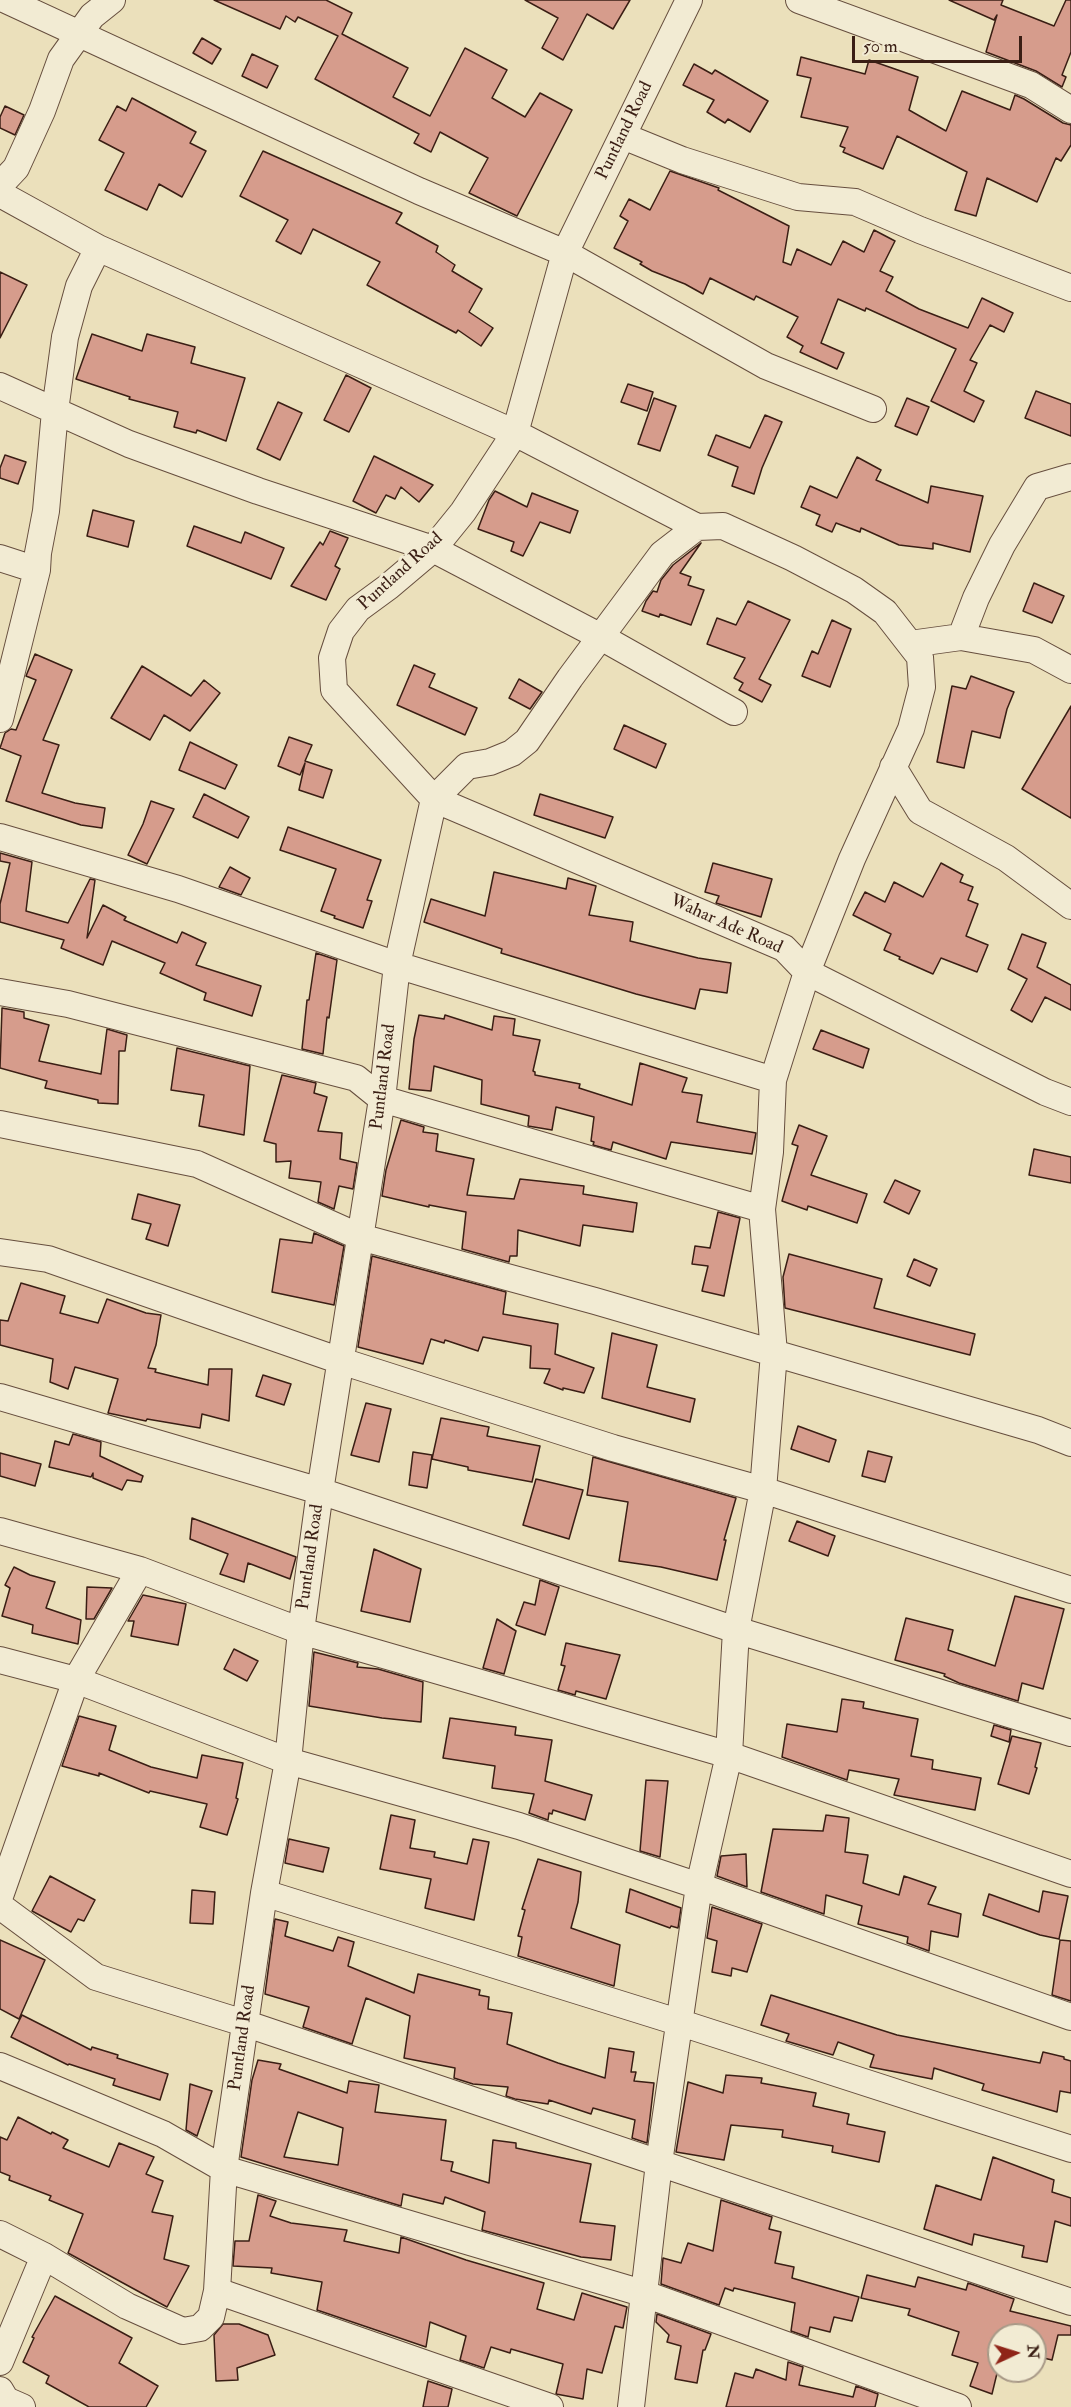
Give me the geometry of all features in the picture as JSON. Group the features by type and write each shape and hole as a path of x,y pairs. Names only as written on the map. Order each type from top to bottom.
{"street":[{"path":"6,0 419,191 565,253 766,366 873,409"},
{"path":"0,185 16,168 42,111 61,59 92,16 112,0"},
{"name":"Puntland Road","path":"0,2234 44,2256 127,2306 183,2331 200,2328 211,2317 217,2291 224,2169 264,1893 288,1761 301,1631 320,1491 382,1100 398,965 434,799 334,690 332,658 341,631 358,609 388,587 432,549 463,512 515,433 565,253 689,0"},
{"path":"799,0 1031,85 1071,110"},
{"path":"623,136 682,160 798,197 855,202 920,230 1071,288"},
{"path":"0,194 98,248 515,433 697,527 723,526 794,558 854,590 885,612 920,657 922,687 911,729 852,859 807,972 773,1080 770,1152 762,1209 774,1353 763,1490 736,1630 729,1755 699,1886 659,2163 642,2293 631,2407"},
{"path":"0,719 37,570 46,512 55,411 65,338 79,286 98,248"},
{"path":"0,386 129,444 258,491 432,549 600,637 734,712"},
{"path":"961,637 976,598 1002,545 1037,487 1071,477"},
{"path":"434,799 467,766 490,762 512,753 527,741 662,554 697,527"},
{"path":"0,558 37,570"},
{"path":"910,644 961,637 1034,650 1071,670"},
{"path":"893,767 920,811 1006,858 1071,906"},
{"name":"Wahar Ade Road","path":"434,799 784,948 807,972 1045,1092 1071,1102"},
{"path":"0,837 178,889 398,965 773,1080"},
{"path":"0,992 68,1004 356,1078 382,1100 762,1209"},
{"path":"0,1124 197,1164 360,1237 774,1353 1038,1430 1071,1443"},
{"path":"0,1252 48,1259 341,1361 613,1448 763,1490 1071,1590"},
{"path":"0,1397 320,1491 736,1630 1071,1733"},
{"path":"0,1531 140,1570 301,1631 729,1755 1071,1874"},
{"path":"0,1896 76,1680 140,1570"},
{"path":"0,1660 76,1680 288,1761 519,1826 699,1886 1071,2017"},
{"path":"264,1893 681,2023 1071,2149"},
{"path":"0,1906 96,1977 244,2024 1071,2301"},
{"path":"0,2066 163,2134 224,2169 642,2293 958,2407"},
{"path":"0,2362 44,2256"},
{"path":"217,2291 550,2407"}],"building":[{"path":"214,0 326,0 352,13 342,34 408,68 393,97 430,116 465,48 507,70 492,98 525,117 540,93 572,110 517,216 469,193 488,158 440,132 431,152 414,143 419,134 315,79 338,36 298,17 295,22 286,16 280,29"},
{"path":"525,0 630,0 613,29 587,14 563,60 542,48 558,18"},
{"path":"949,0 1003,0 1001,5 1054,26 1066,0 1071,0 1071,52 1062,75 1066,77 1062,87 1036,71 986,52 997,15 994,20"},
{"path":"202,38 221,49 212,64 193,53"},
{"path":"252,54 278,66 267,88 242,76"},
{"path":"801,57 865,74 869,60 918,77 909,110 946,131 962,91 1010,110 1015,95 1063,123 1071,125 1071,145 1061,161 1056,158 1037,202 987,178 976,216 955,210 967,172 897,136 883,169 843,152 845,148 840,146 848,127 801,117 811,78 797,75"},
{"path":"694,64 712,74 715,70 768,101 750,132 728,119 725,123 707,112 714,100 683,85"},
{"path":"132,98 196,132 190,143 206,151 182,197 159,184 147,210 105,190 124,153 99,140 117,106 126,111"},
{"path":"5,106 24,115 15,135 0,128 0,117"},
{"path":"263,151 402,213 396,223 438,246 436,252 455,265 452,271 482,289 469,312 493,328 481,346 458,330 456,333 367,285 380,262 313,229 301,254 276,241 288,220 240,196"},
{"path":"670,171 719,188 718,190 789,226 783,262 791,265 797,249 831,265 843,241 864,252 874,230 895,241 880,271 893,277 886,291 919,309 968,328 982,298 1013,313 1004,332 990,325 970,360 977,363 964,391 984,401 974,422 931,401 956,349 866,308 865,311 838,299 821,343 844,353 837,369 800,352 803,346 787,337 798,317 756,296 754,300 710,278 703,294 652,271 640,264 642,262 614,248 628,221 620,216 629,199 650,210"},
{"path":"0,272 27,285 0,338"},
{"path":"92,334 142,351 147,334 195,347 191,363 245,378 226,441 197,430 196,433 174,427 178,412 129,399 130,397 76,379"},
{"path":"346,375 371,388 349,432 324,420"},
{"path":"628,384 653,392 647,411 621,402"},
{"path":"1036,391 1071,404 1071,436 1025,418"},
{"path":"654,398 676,406 660,451 638,444"},
{"path":"907,398 929,407 917,435 895,426"},
{"path":"278,402 302,413 280,460 257,449"},
{"path":"765,415 782,422 762,468 754,494 732,486 738,467 708,455 716,435 750,448"},
{"path":"5,455 26,462 18,484 0,478 0,468"},
{"path":"374,456 433,485 419,502 401,487 395,499 386,495 376,513 353,501"},
{"path":"857,457 881,470 876,480 928,503 931,486 983,496 970,552 933,543 933,549 899,545 861,528 860,532 836,523 832,532 816,525 820,515 801,507 810,486 837,498"},
{"path":"495,491 527,507 532,493 578,511 570,533 540,522 523,556 511,551 514,542 478,529 489,500"},
{"path":"93,510 134,521 128,547 87,536"},
{"path":"194,526 241,543 245,532 284,548 271,579 187,546"},
{"path":"330,531 348,538 335,566 340,569 326,600 291,586 320,542 323,545"},
{"path":"701,543 680,573 691,577 688,585 704,590 691,625 660,614 659,617 642,611 646,601 653,591 657,592 661,580 673,565"},
{"path":"1034,583 1064,596 1052,623 1023,611"},
{"path":"748,601 790,620 759,679 771,685 762,702 739,690 743,683 734,678 745,658 707,644 717,618 736,625"},
{"path":"832,620 851,629 830,687 802,676 812,651 818,654"},
{"path":"35,654 72,670 43,740 59,745 42,793 75,803 105,808 102,828 81,825 6,801 21,756 0,748 5,733 11,729 16,730 36,680 26,676"},
{"path":"414,665 435,674 429,687 477,708 465,735 397,705"},
{"path":"142,666 191,696 204,680 220,693 190,731 164,715 150,740 111,718"},
{"path":"971,676 1014,692 1000,738 972,731 964,768 937,762 952,686 966,689"},
{"path":"519,679 542,692 530,709 509,698"},
{"path":"1071,706 1071,818 1022,789"},
{"path":"624,725 666,744 656,768 614,749"},
{"path":"289,737 312,745 305,761 332,770 323,798 299,790 305,763 300,775 278,766"},
{"path":"190,742 237,765 225,789 179,770"},
{"path":"204,794 249,817 238,838 193,817"},
{"path":"540,794 613,817 605,838 534,815"},
{"path":"151,801 174,809 147,864 128,855"},
{"path":"288,827 381,860 367,900 372,901 363,928 321,911 336,869 280,850"},
{"path":"0,853 32,862 26,911 68,923 90,879 95,880 87,938 103,905 126,917 124,920 177,943 182,932 206,943 196,965 261,986 252,1016 204,1000 206,993 160,973 165,963 112,941 103,965 61,948 64,940 0,922 0,904 10,863 0,861"},
{"path":"713,863 772,879 761,917 716,903 719,896 705,892"},
{"path":"941,863 963,875 960,882 973,887 968,900 978,904 966,936 988,945 977,972 941,958 933,974 899,959 900,957 884,950 891,934 853,915 865,892 885,902 894,882 923,897"},
{"path":"230,867 250,878 241,895 219,887"},
{"path":"494,872 566,889 568,878 596,886 589,915 633,922 630,941 698,958 731,963 727,993 700,989 695,1009 636,994 501,953 502,949 424,922 431,899 485,916"},
{"path":"1022,934 1046,943 1037,967 1071,985 1071,1010 1045,997 1032,1022 1011,1010 1027,979 1008,969"},
{"path":"316,953 337,960 323,1054 302,1049 307,1000 309,1000"},
{"path":"2,1008 24,1012 24,1018 49,1025 39,1061 101,1074 107,1029 127,1035 125,1051 119,1051 118,1104 98,1103 98,1100 45,1088 47,1081 0,1068"},
{"path":"419,1015 444,1019 445,1015 492,1030 494,1016 515,1019 513,1035 540,1040 533,1071 535,1075 580,1084 579,1088 632,1105 640,1063 687,1078 682,1092 702,1095 697,1122 756,1133 752,1154 671,1142 666,1159 613,1142 611,1150 593,1145 594,1142 591,1141 594,1117 556,1107 552,1130 528,1126 529,1116 481,1104 482,1080 434,1066 431,1091 409,1089"},
{"path":"821,1030 869,1049 863,1068 813,1049"},
{"path":"177,1048 250,1066 244,1135 199,1126 204,1095 171,1090"},
{"path":"282,1075 316,1083 314,1093 327,1097 318,1131 342,1133 340,1159 357,1163 353,1189 339,1186 334,1209 318,1202 321,1182 289,1178 291,1161 276,1162 276,1144 264,1141"},
{"path":"401,1120 424,1127 423,1132 438,1134 436,1151 474,1159 467,1195 514,1199 520,1179 584,1186 583,1194 637,1203 633,1232 583,1225 580,1246 518,1230 517,1256 510,1256 509,1262 462,1249 466,1212 429,1205 429,1207 382,1196 386,1170"},
{"path":"799,1125 827,1136 811,1175 867,1194 857,1223 808,1206 807,1210 782,1201 798,1146 792,1144"},
{"path":"1034,1149 1071,1157 1071,1183 1029,1175"},
{"path":"895,1180 920,1191 909,1214 884,1202"},
{"path":"138,1194 180,1205 168,1246 146,1239 151,1224 132,1219"},
{"path":"718,1212 740,1218 724,1296 702,1291 708,1266 692,1264 695,1246 710,1248"},
{"path":"314,1233 344,1246 334,1305 272,1292 280,1239 312,1243"},
{"path":"789,1254 882,1279 874,1308 975,1334 970,1355 785,1308 783,1277"},
{"path":"372,1256 506,1292 503,1314 558,1324 555,1354 594,1368 584,1393 563,1388 563,1390 544,1383 550,1369 530,1368 531,1346 483,1337 478,1351 445,1340 444,1343 431,1339 423,1364 358,1347"},
{"path":"914,1259 937,1269 930,1286 907,1276"},
{"path":"21,1283 65,1296 60,1313 98,1323 107,1299 146,1313 161,1315 156,1345 148,1368 156,1369 155,1372 208,1385 209,1369 232,1369 229,1421 202,1414 200,1428 108,1413 118,1379 75,1367 68,1389 50,1382 53,1359 0,1345 0,1320 8,1321"},
{"path":"612,1333 657,1345 647,1387 695,1399 690,1422 602,1398"},
{"path":"263,1375 291,1384 284,1405 256,1396"},
{"path":"366,1403 391,1409 379,1462 351,1455"},
{"path":"441,1418 489,1427 487,1436 540,1446 532,1482 468,1470 468,1467 432,1459"},
{"path":"798,1426 836,1440 829,1462 791,1449"},
{"path":"73,1434 101,1442 100,1456 143,1476 141,1482 127,1480 122,1490 93,1478 93,1473 91,1477 49,1467 55,1441 69,1445"},
{"path":"868,1451 892,1457 885,1482 862,1476"},
{"path":"413,1452 432,1455 427,1488 409,1485"},
{"path":"0,1453 41,1464 35,1486 0,1476"},
{"path":"593,1457 736,1498 724,1540 726,1540 717,1580 661,1567 619,1561 628,1502 587,1495"},
{"path":"536,1479 583,1490 569,1539 523,1525"},
{"path":"192,1518 296,1557 290,1579 248,1563 244,1582 220,1574 228,1554 190,1539"},
{"path":"797,1521 835,1536 828,1556 789,1541"},
{"path":"374,1549 421,1569 410,1622 361,1611"},
{"path":"14,1567 30,1575 55,1582 46,1608 81,1620 78,1644 32,1633 33,1625 2,1616 10,1588 5,1585"},
{"path":"540,1580 559,1587 545,1635 516,1625 524,1602 535,1605"},
{"path":"87,1587 112,1588 94,1619 86,1619"},
{"path":"143,1595 186,1604 178,1645 131,1636 134,1621 128,1621"},
{"path":"1015,1596 1064,1609 1043,1689 1022,1683 1018,1701 959,1683 944,1676 945,1674 895,1660 906,1618 953,1630 948,1650 995,1666"},
{"path":"497,1619 516,1631 504,1674 483,1668"},
{"path":"566,1643 620,1655 606,1699 576,1691 575,1695 558,1690 565,1666 561,1665"},
{"path":"234,1649 258,1661 247,1681 224,1669"},
{"path":"314,1652 358,1663 357,1667 378,1669 423,1682 421,1722 309,1706"},
{"path":"842,1699 864,1702 863,1708 918,1719 911,1756 933,1760 932,1769 981,1778 975,1810 894,1795 899,1779 849,1770 847,1780 782,1757 787,1724 837,1732"},
{"path":"79,1716 116,1726 109,1750 151,1767 197,1778 202,1755 243,1763 236,1798 238,1799 227,1835 200,1827 207,1804 150,1791 149,1793 99,1773 99,1776 62,1766"},
{"path":"450,1718 516,1727 515,1735 552,1740 545,1781 592,1795 585,1820 553,1810 552,1814 549,1813 548,1820 529,1813 534,1794 492,1788 495,1766 443,1758"},
{"path":"994,1725 1011,1730 1009,1742 991,1736"},
{"path":"1012,1736 1041,1743 1035,1767 1037,1768 1029,1794 998,1784"},
{"path":"646,1780 668,1781 660,1857 640,1851"},
{"path":"391,1815 415,1820 410,1848 435,1852 434,1857 467,1864 473,1839 489,1842 474,1920 425,1908 431,1879 380,1869"},
{"path":"826,1815 849,1818 845,1852 868,1855 863,1883 899,1895 904,1876 936,1887 928,1904 961,1914 958,1937 931,1931 929,1951 907,1943 908,1937 858,1924 862,1906 826,1895 824,1914 761,1892 773,1829 823,1831"},
{"path":"289,1839 329,1848 323,1872 285,1863"},
{"path":"746,1854 747,1887 717,1876 721,1856"},
{"path":"538,1859 581,1872 578,1902 571,1928 620,1945 614,1986 518,1956 522,1937 518,1936 525,1910 522,1909"},
{"path":"50,1876 95,1900 84,1921 78,1919 71,1932 32,1911"},
{"path":"630,1889 681,1908 678,1928 671,1926 670,1928 626,1912"},
{"path":"192,1890 215,1892 213,1924 190,1923"},
{"path":"1043,1891 1068,1896 1059,1939 1040,1935 983,1915 989,1894 1039,1912"},
{"path":"712,1907 762,1924 747,1972 732,1968 731,1976 712,1972 717,1941 707,1938"},
{"path":"275,1919 288,1922 285,1936 333,1951 338,1937 354,1942 348,1966 414,1993 418,1974 480,1990 479,1995 489,1997 488,2009 512,2013 507,2044 558,2063 605,2078 609,2048 634,2052 631,2072 636,2072 634,2081 654,2083 647,2143 632,2138 635,2120 593,2108 591,2114 549,2100 548,2104 515,2099 506,2096 508,2087 473,2084 454,2078 455,2068 404,2058 410,2016 366,1998 352,2044 303,2027 309,2007 265,1994"},
{"path":"0,1940 45,1960 19,2019 0,2009"},
{"path":"1060,1940 1071,1941 1071,2001 1052,1995"},
{"path":"771,1995 897,2035 1040,2063 1043,2052 1064,2057 1071,2061 1071,2093 1060,2091 1057,2112 982,2090 984,2084 934,2068 932,2079 870,2067 874,2055 838,2042 833,2055 786,2041 789,2034 761,2025"},
{"path":"22,2015 91,2050 92,2047 118,2055 117,2058 168,2074 160,2100 113,2085 115,2079 68,2065 11,2037"},
{"path":"258,2060 281,2064 279,2069 347,2093 349,2081 379,2085 375,2112 446,2120 441,2160 453,2162 451,2171 489,2183 493,2140 516,2143 516,2148 591,2164 580,2222 615,2226 611,2260 581,2257 482,2230 485,2212 445,2197 443,2204 403,2194 401,2206 241,2157 252,2080","holes":["298,2112 343,2128 338,2165 284,2157"]},
{"path":"726,2075 762,2078 761,2083 816,2093 813,2106 849,2114 847,2124 885,2132 879,2162 832,2152 833,2146 782,2137 783,2130 731,2125 724,2160 676,2152 688,2082 723,2093"},
{"path":"190,2084 212,2091 197,2136 186,2130"},
{"path":"18,2117 68,2140 63,2148 109,2167 119,2143 154,2157 146,2174 163,2181 152,2212 173,2216 164,2259 189,2266 167,2307 68,2253 83,2214 49,2200 51,2196 9,2180 10,2176 0,2172 0,2137 7,2140"},
{"path":"993,2157 1054,2180 1052,2192 1071,2198 1071,2226 1055,2221 1047,2262 1022,2257 1024,2246 974,2234 972,2245 924,2229 936,2185 981,2200"},
{"path":"258,2195 276,2201 270,2216 291,2223 347,2230 344,2241 399,2253 401,2237 466,2260 544,2283 537,2309 574,2320 582,2293 627,2307 623,2328 615,2326 602,2373 587,2369 583,2399 556,2394 563,2364 511,2349 510,2353 491,2347 484,2368 460,2360 466,2336 430,2322 426,2347 317,2310 322,2282 271,2273 272,2268 233,2266 235,2241 249,2241"},
{"path":"721,2200 772,2217 769,2229 781,2232 775,2263 794,2267 792,2278 859,2297 852,2321 834,2317 830,2332 810,2327 808,2337 791,2331 795,2303 734,2288 733,2291 725,2288 719,2305 661,2284 663,2258 681,2263 688,2243 713,2251"},
{"path":"867,2275 915,2287 918,2277 966,2290 968,2283 1014,2299 1010,2311 1071,2326 1071,2335 1058,2335 1052,2360 1047,2359 1047,2323 987,2323 987,2383 995,2383 992,2394 970,2386 978,2363 952,2355 959,2332 908,2315 910,2309 861,2298"},
{"path":"55,2296 132,2338 119,2363 158,2386 146,2407 89,2407 46,2383 49,2376 23,2362 34,2338 32,2337"},
{"path":"657,2314 711,2334 703,2350 697,2383 675,2379 681,2346 667,2342 669,2335 656,2322"},
{"path":"223,2324 239,2324 268,2335 275,2355 237,2368 238,2380 216,2381 214,2335"},
{"path":"788,2362 803,2367 799,2385 853,2397 856,2386 878,2394 875,2407 726,2407 735,2373 753,2378 756,2369 786,2380"},
{"path":"428,2381 452,2389 448,2407 423,2407"}]}
